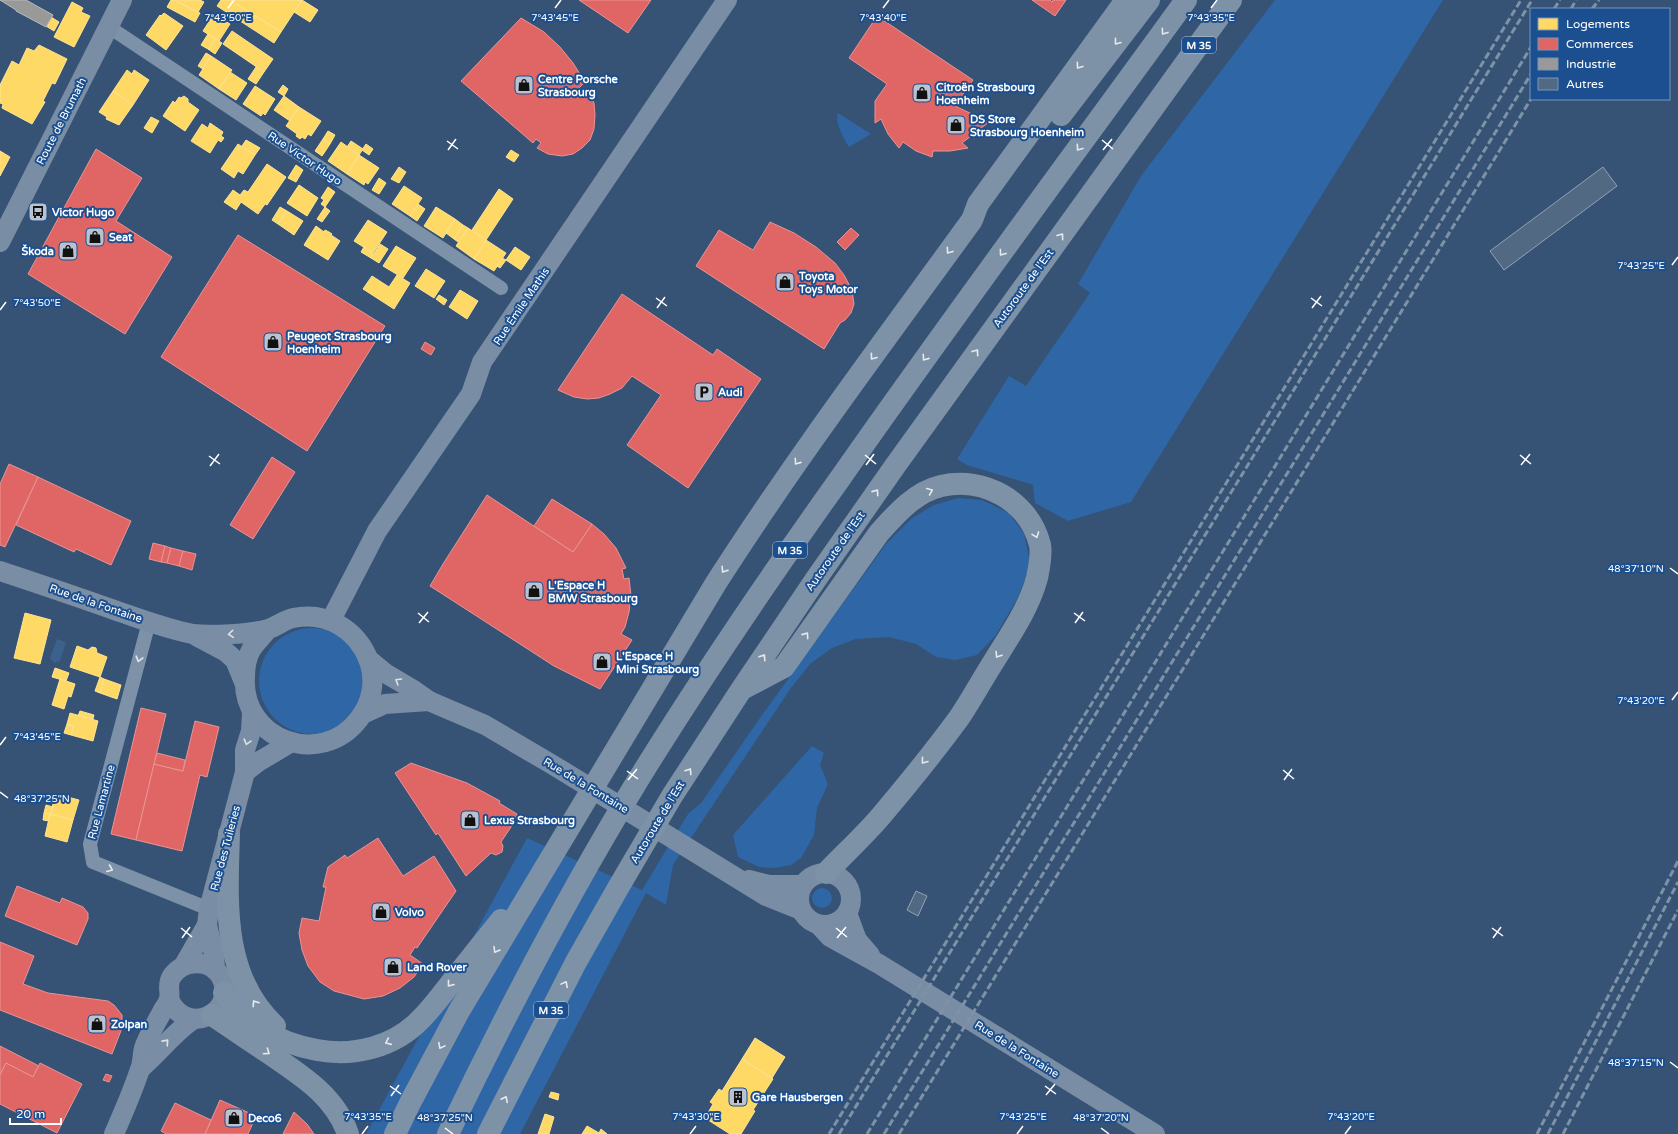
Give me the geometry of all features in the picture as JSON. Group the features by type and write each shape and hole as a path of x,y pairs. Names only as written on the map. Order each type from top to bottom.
{"highway":[{"path":"395,1134 459,1011 716,582 756,520 972,220 978,204 1126,0"},
{"path":"972,220 985,210 1149,0"},
{"name":"M 35","path":"448,1134 492,1042 583,874 639,778 706,674 784,558 873,432 1186,0"},
{"name":"Autoroute de l’Est","path":"488,1134 573,969 672,796 816,578 899,460 1231,0"},
{"path":"742,690 784,667 879,533 896,514 921,494 940,486 956,484 976,485 993,490 1017,504 1034,528 1040,546 1040,561 1032,594 1022,615 959,718 880,816 826,873"},
{"path":"229,834 227,893 230,941 235,963 244,984 258,1008 265,1017 300,1047"},
{"path":"224,993 258,1027 279,1040 300,1047 333,1053 361,1052 389,1042 420,1020 552,857"},
{"path":"203,1017 300,1074 318,1088 335,1107 345,1125 348,1134"}],"street":[{"name":"Route de Brumath","path":"0,242 122,0"},
{"name":"Rue Émile Mathis","path":"332,620 377,531 471,394 482,362 727,0"},
{"name":"Rue Victor Hugo","path":"109,27 501,288"},
{"name":"Rue de la Fontaine","path":"0,571 149,622 193,634 217,635 268,629 291,618 309,616 332,620 352,633 365,649 372,670 372,691 366,709 352,728 335,739 315,745 290,743 268,731 252,713 244,690 245,663 251,649 268,629"},
{"name":"Rue Lamartine","path":"149,622 90,844 93,862 208,917"},
{"name":"Rue de la Fontaine","path":"193,634 226,652 235,660 244,682"},
{"name":"Rue de la Fontaine","path":"368,659 385,673 429,701 485,725 766,896 801,910 806,917 819,925 830,937 879,964 1155,1134"},
{"name":"Rue de la Fontaine","path":"363,714 385,704 429,701"},
{"name":"Rue des Tuileries","path":"114,1134 141,1068 144,1049 169,999 169,983 178,970 184,966 208,917 245,772 245,750 250,731 252,713"},
{"path":"245,772 258,762 290,743"},
{"path":"801,910 799,893 802,885 812,876 826,873 840,878 850,890 850,906 847,913 842,919 835,923 819,925"},
{"name":"Rue de la Fontaine","path":"738,878 770,885 802,885"},
{"name":"Rue de la Fontaine","path":"847,913 857,940 879,964"},
{"name":"Rue des Tuileries","path":"141,1068 154,1057 180,1028 203,1017 220,1005 224,993 222,981 215,970 208,917"},
{"path":"184,966 192,963 200,963 215,970"},
{"path":"169,999 177,1012 185,1017 203,1017"}],"shaded area":[{"path":"1275,0 1443,0 1131,502 1068,521 1035,503 1033,485 967,465 957,459 1009,376 1026,386 1090,293 1078,284 1141,176"},
{"path":"838,113 871,134 849,147 838,125"},
{"path":"958,498 982,500 1009,513 1024,534 1031,566 1017,599 996,635 977,655 955,660 936,657 916,644 889,637 856,639 832,648 810,664 791,688 673,865 666,905 646,893 520,1134 366,1134 527,838 642,890 688,814 701,803 762,715 886,544 912,518 934,505"},
{"path":"312,628 332,632 349,644 361,661 365,681 361,701 349,718 332,730 312,734 292,730 275,718 263,701 259,681 263,661 275,644 292,632"},
{"path":"57,639 66,642 60,661 54,663 50,658"},
{"path":"812,746 824,753 820,765 828,784 817,808 814,835 801,858 791,865 775,868 759,867 738,857 733,835"},
{"path":"822,888 829,891 832,898 829,905 822,908 815,905 812,898 815,891"}],"building: Logements":[{"path":"171,0 174,0 200,13 195,22 167,7"},
{"path":"174,0 200,0 204,2 198,12"},
{"path":"221,0 230,0 281,32 274,43 217,6"},
{"path":"230,0 302,0 281,32"},
{"path":"302,0 318,10 310,22 294,12"},
{"path":"72,2 83,8 81,12 90,16 74,47 54,37"},
{"path":"164,13 183,26 166,50 146,35 160,15 161,16"},
{"path":"214,14 230,24 219,41 203,31"},
{"path":"51,17 59,22 54,31 46,26"},
{"path":"232,31 273,59 264,72 223,44"},
{"path":"208,34 216,39 208,49 201,45"},
{"path":"216,39 222,43 215,54 208,49"},
{"path":"39,45 67,59 55,84 52,83 43,101 45,102 32,124 2,108 3,104 0,103 0,85 12,61 19,65 27,48 34,51"},
{"path":"206,53 211,56 203,69 198,66"},
{"path":"211,56 232,70 219,89 199,75"},
{"path":"256,67 264,72 256,84 248,79"},
{"path":"127,70 132,74 134,70 149,80 133,105 113,91"},
{"path":"230,72 247,83 236,100 219,89"},
{"path":"283,85 288,89 284,96 278,92"},
{"path":"255,86 275,99 265,115 263,113 261,116 243,104"},
{"path":"113,91 133,105 119,125 106,119 107,117 99,112"},
{"path":"184,96 188,99 188,102 199,110 185,131 163,116 173,101 175,103 179,97 181,98"},
{"path":"284,96 299,107 290,121 274,110"},
{"path":"299,107 321,121 311,136 308,134 305,139 302,137 300,139 296,136 297,134 286,126"},
{"path":"151,117 159,121 152,133 144,128"},
{"path":"210,123 223,132 221,136 224,138 221,142 218,140 210,153 191,141 202,124 208,128"},
{"path":"328,131 335,135 330,144 323,139"},
{"path":"323,139 330,144 322,156 315,151"},
{"path":"246,140 260,148 255,155 242,146"},
{"path":"351,141 363,149 359,155 347,147"},
{"path":"341,142 359,155 347,174 328,161"},
{"path":"238,144 255,155 243,174 238,171 234,178 221,169"},
{"path":"366,144 373,149 369,155 362,150"},
{"path":"511,150 519,155 514,162 506,157"},
{"path":"0,151 10,157 0,176"},
{"path":"359,155 379,168 368,184 365,182 364,185 347,174"},
{"path":"267,164 286,177 267,205 265,204 258,214 241,202 236,210 224,202 233,190 240,195 244,190 248,192"},
{"path":"296,165 303,170 296,182 288,178"},
{"path":"399,167 406,172 399,183 391,179"},
{"path":"379,178 386,183 379,194 372,190"},
{"path":"299,185 318,198 307,216 287,203"},
{"path":"404,186 422,198 410,216 392,204"},
{"path":"328,187 335,192 325,207 321,204 324,200 321,198"},
{"path":"499,189 513,199 486,240 472,230"},
{"path":"418,204 425,209 417,221 410,216"},
{"path":"38,207 42,209 37,219 34,217"},
{"path":"280,207 287,211 278,224 272,220"},
{"path":"325,207 330,211 322,222 317,219"},
{"path":"436,207 455,219 443,238 424,226"},
{"path":"287,211 303,221 294,235 278,224"},
{"path":"455,219 463,225 454,239 446,233"},
{"path":"368,220 387,232 373,253 354,241"},
{"path":"463,225 468,228 458,242 454,239"},
{"path":"316,226 324,232 325,230 329,232 340,241 328,260 304,245"},
{"path":"468,228 486,240 474,259 456,246"},
{"path":"486,240 506,253 494,271 474,259"},
{"path":"380,244 388,249 379,263 371,258"},
{"path":"396,246 416,258 403,278 383,266"},
{"path":"364,247 373,253 371,258 361,252"},
{"path":"515,247 530,257 521,270 506,260"},
{"path":"502,258 506,260 500,268 497,266"},
{"path":"426,269 445,281 434,298 415,286"},
{"path":"397,275 410,283 394,309 363,289 372,276 389,287"},
{"path":"460,290 478,301 467,319 449,307"},
{"path":"439,295 447,300 444,305 436,299"},
{"path":"25,613 51,620 40,664 14,658"},
{"path":"77,646 88,650 92,647 96,648 97,653 107,657 100,677 70,667"},
{"path":"55,668 69,673 66,681 52,677"},
{"path":"100,677 104,679 100,693 95,691"},
{"path":"60,679 75,684 71,697 68,696 64,709 52,705"},
{"path":"104,679 121,685 117,699 100,693"},
{"path":"80,711 94,715 93,719 78,716"},
{"path":"70,713 98,721 93,741 71,735 73,726 67,724"},
{"path":"67,724 73,726 71,735 64,733"},
{"path":"56,794 79,800 73,820 50,814"},
{"path":"46,805 53,807 50,814 44,813"},
{"path":"44,813 50,814 49,821 43,820"},
{"path":"50,814 73,820 67,842 45,836"},
{"path":"755,1038 785,1057 772,1078 742,1059"},
{"name":"Gare Hausbergen","path":"742,1059 773,1079 753,1110 755,1111 741,1134 730,1134 705,1118 713,1104 710,1102 719,1089 722,1091"},
{"path":"551,1092 559,1094 558,1100 549,1097"},
{"path":"545,1114 554,1117 549,1134 538,1134"},
{"path":"587,1126 599,1133 601,1129 607,1134 582,1134"}],"building: Commerces":[{"path":"579,0 651,0 628,33"},
{"path":"1032,0 1050,0 1052,2 1053,0 1066,0 1055,16"},
{"name":"Citroën Strasbourg Hoenheim","path":"877,16 973,80 955,106 989,122 962,143 968,148 950,151 933,151 932,157 916,151 903,142 899,148 888,134 881,119 875,123 875,101 887,84 849,58"},
{"name":"Centre Porsche Strasbourg","path":"521,18 544,32 560,47 573,63 585,82 579,88 585,93 588,89 594,103 594,129 590,140 573,154 562,156 548,154 537,148 541,143 536,139 533,143 461,81"},
{"name":"Seat","path":"96,149 142,178 116,221 172,257 125,334 28,274"},
{"name":"Toyota Toys Motor","path":"770,222 794,233 816,247 835,263 844,275 852,290 854,304 851,313 840,323 824,349 696,266 719,230 753,250"},
{"path":"851,228 859,235 845,250 837,242"},
{"name":"Peugeot Strasbourg Hoenheim","path":"238,235 385,326 307,451 161,357"},
{"name":"Audi","path":"622,294 713,355 717,349 761,379 688,488 627,445 661,395 632,376 622,388 599,398 587,399 574,397 558,390"},
{"path":"425,342 435,348 431,355 421,349"},
{"path":"272,457 295,472 253,539 230,525"},
{"path":"9,464 38,477 5,547 0,545 0,484"},
{"path":"38,477 131,521 111,565 76,549 74,552 16,525"},
{"name":"L'Espace H BMW Strasbourg","path":"487,495 573,552 592,524 604,534 616,548 626,568 622,569 624,579 629,578 631,596 629,612 625,627 621,634 632,640 600,689 554,666 430,586"},
{"path":"552,499 592,524 573,552 534,526"},
{"path":"153,543 165,546 161,562 149,559"},
{"path":"165,546 171,548 167,563 161,562"},
{"path":"171,548 183,551 179,566 167,563"},
{"path":"183,551 196,554 192,570 179,566"},
{"path":"141,708 166,714 136,840 111,834"},
{"path":"195,721 219,727 207,777 200,775 182,851 136,840 154,764 183,771"},
{"path":"157,753 185,760 183,771 154,764"},
{"name":"Lexus Strasbourg","path":"411,763 467,783 500,801 499,803 517,814 511,827 501,842 503,846 502,852 496,855 491,853 466,876 438,833 436,835 395,773"},
{"name":"Volvo","path":"378,838 403,876 434,856 456,891 417,948 415,947 410,955 423,964 414,977 400,988 383,996 364,999 334,991 320,982 308,966 302,950 299,933 302,918 319,921 326,887 323,887 328,867 345,855 347,858"},
{"path":"17,886 60,903 62,898 83,907 88,913 88,919 77,945 5,916"},
{"path":"0,942 34,956 23,984 48,993 108,1001 114,1005 122,1015 122,1028 112,1054 0,1010"},
{"path":"0,1046 39,1066 33,1077 6,1063 0,1075"},
{"path":"6,1063 33,1077 40,1063 82,1084 57,1133 0,1104 0,1075"},
{"path":"106,1074 112,1076 109,1082 103,1080"},
{"name":"Deco6","path":"220,1100 256,1116 248,1134 205,1134"},
{"path":"175,1103 211,1120 205,1134 166,1134 161,1131"},
{"path":"294,1112 307,1124 314,1134 283,1134"}],"building: Industrie":[{"path":"0,0 26,0 53,15 46,27 16,11"}],"building: Autres":[{"path":"1603,167 1617,186 1504,270 1490,251"},
{"path":"916,891 927,896 918,916 907,910"}],"railway":[{"path":"829,1134 1521,0"},
{"path":"839,1134 1532,0"},
{"path":"1555,8 1560,0"},
{"path":"1572,8 1576,0"},
{"path":"1593,8 1599,0"},
{"path":"867,1134 1530,49"},
{"path":"884,1134 1530,76"},
{"path":"899,1134 1530,100"},
{"path":"1537,1134 1678,861"},
{"path":"1548,1134 1678,882"},
{"path":"1563,1134 1678,910"}],"place":[{"name":"Centre Porsche Strasbourg","path":"524,85"},
{"name":"Citroën Strasbourg Hoenheim","path":"922,93"},
{"name":"DS Store Strasbourg Hoenheim","path":"956,125"},
{"name":"Victor Hugo","path":"38,212"},
{"name":"Seat","path":"95,237"},
{"name":"Škoda","path":"68,251"},
{"name":"Toyota Toys Motor","path":"785,282"},
{"name":"Peugeot Strasbourg Hoenheim","path":"273,342"},
{"name":"Audi","path":"704,392"},
{"name":"L'Espace H BMW Strasbourg","path":"534,591"},
{"name":"L'Espace H Mini Strasbourg","path":"602,662"},
{"name":"Lexus Strasbourg","path":"470,820"},
{"name":"Volvo","path":"381,912"},
{"name":"Land Rover","path":"393,967"},
{"name":"Zolpan","path":"97,1024"},
{"name":"Gare Hausbergen","path":"738,1097"},
{"name":"Deco6","path":"234,1118"}]}
